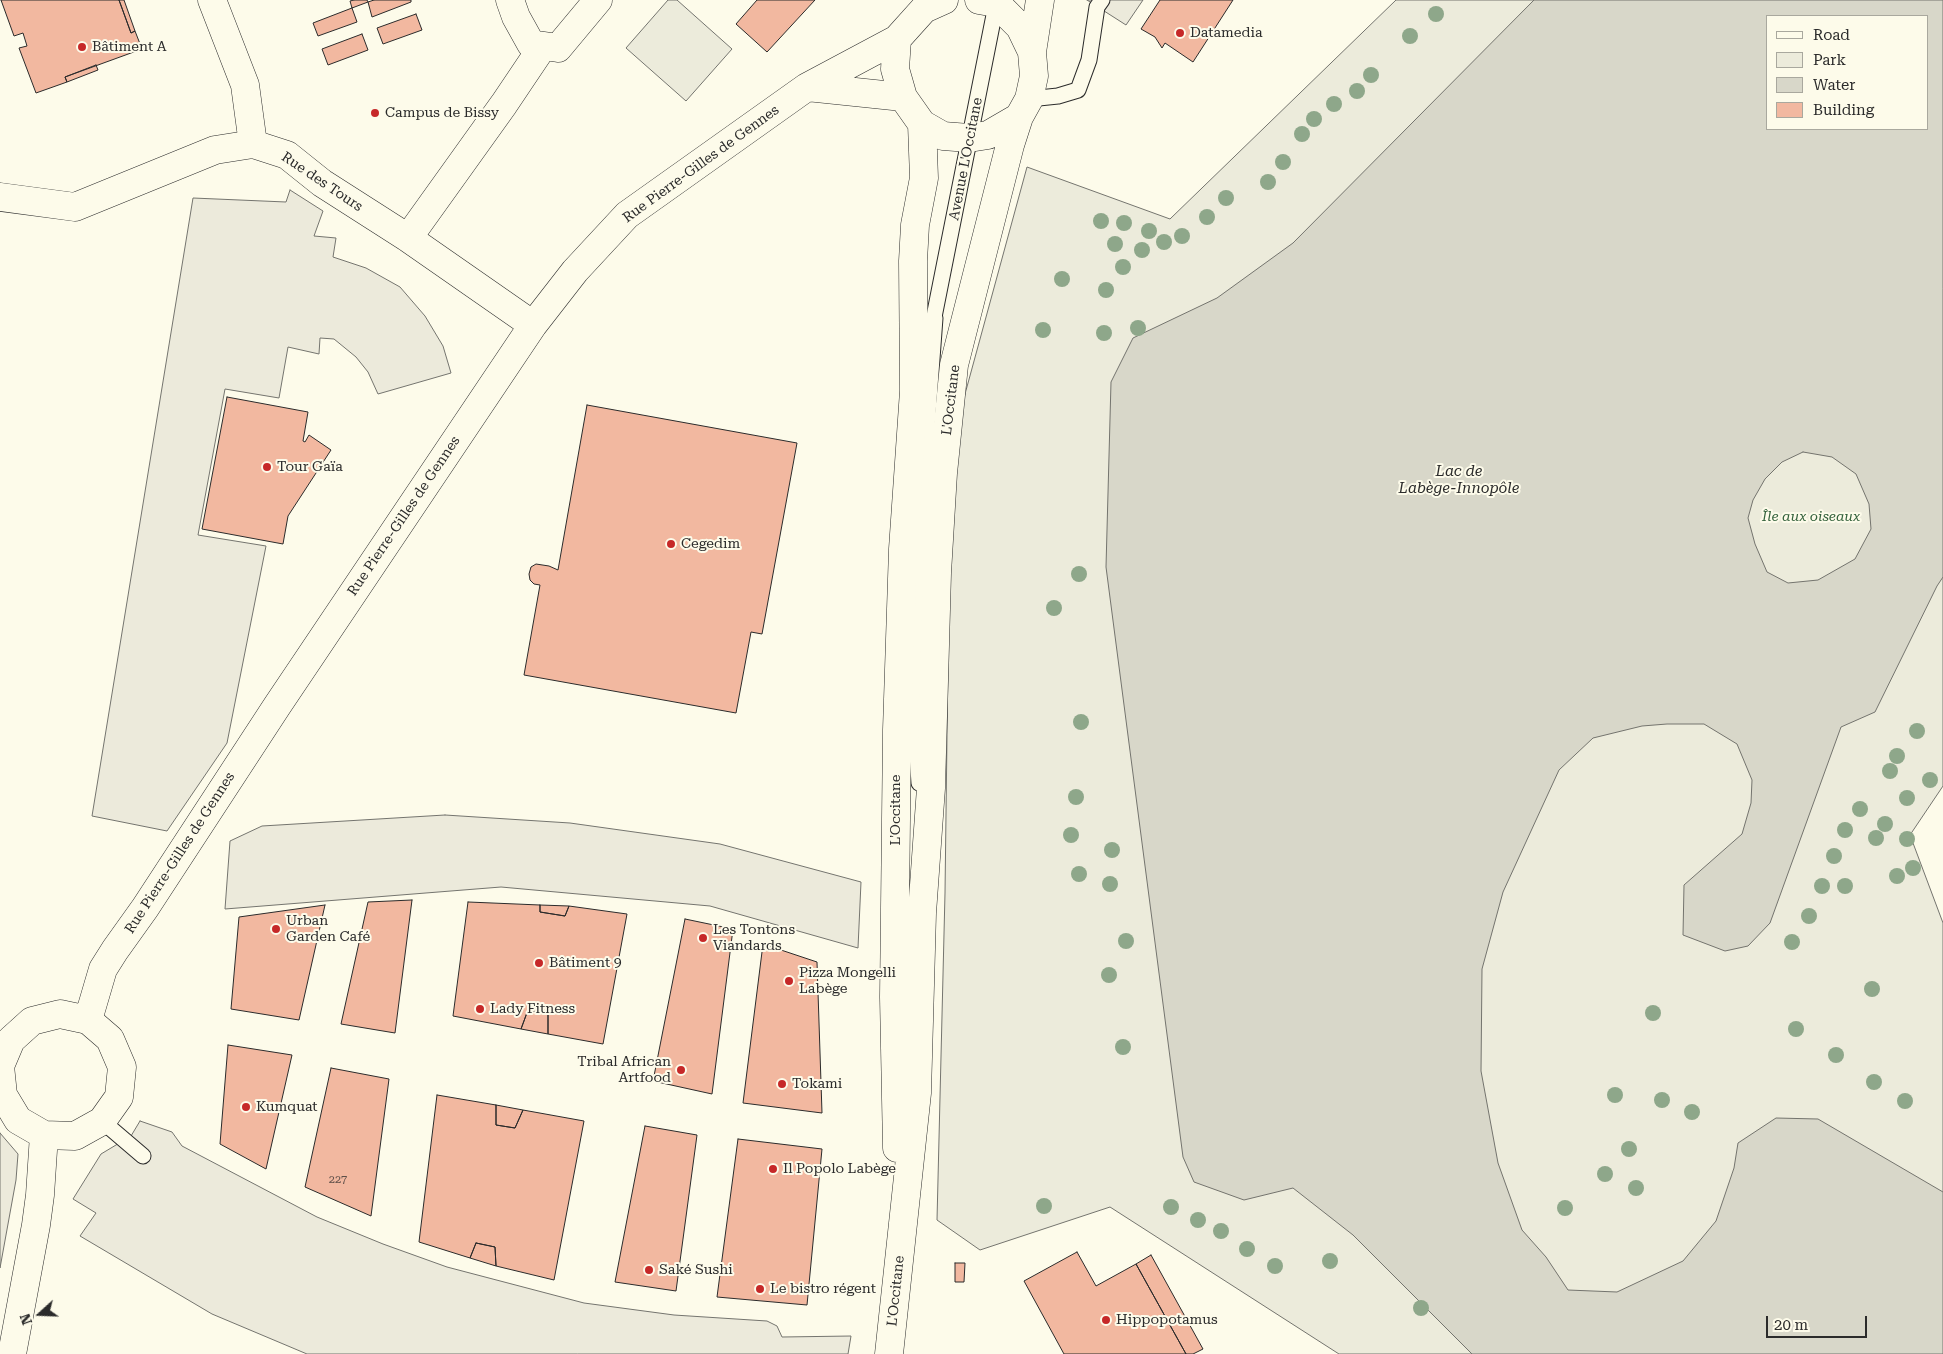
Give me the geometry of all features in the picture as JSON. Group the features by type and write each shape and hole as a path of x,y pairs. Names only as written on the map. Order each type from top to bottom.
{"street":[{"path":"212,0 245,85 253,144"},
{"path":"510,0 531,44 558,48 598,0"},
{"path":"942,0 924,9 897,39 895,69 903,97 922,124 943,136 969,138 988,135 1024,108"},
{"path":"1032,52 1040,0"},
{"name":"L'Occitane","path":"889,1354 918,1093 922,914 931,788 936,573 942,473 954,365 1010,145 1034,76 1032,52 1020,27 991,1"},
{"name":"Rue Pierre-Gilles de Gennes","path":"88,1020 103,969 111,956 533,325 575,271 627,215 807,86 897,39"},
{"path":"408,238 543,46"},
{"path":"807,86 903,97"},
{"name":"L'Occitane","path":"903,1228 897,1153 894,997 897,730 903,549 914,392 913,261 915,225 924,178 922,124"},
{"name":"Rue des Tours","path":"0,197 75,207 215,150 253,144 287,155 322,183 408,238 533,325"},
{"path":"60,1014 88,1020 110,1039 122,1067 119,1097 102,1121 75,1136 44,1135 18,1120 3,1096 0,1066 11,1040 32,1021 60,1014"},
{"path":"12,1354 36,1225 44,1135"}],"lane":[{"path":"1024,108 1078,90 1088,60 1097,7 1102,0"},
{"name":"Avenue L'Occitane","path":"935,318 969,138 991,1"},
{"name":"L'Occitane","path":"925,870 917,754 925,454 935,318"},
{"name":"L'Occitane","path":"914,392 935,318"},
{"path":"102,1121 143,1156"}],"green space":[{"path":"668,0 677,0 732,49 686,101 626,48"},
{"name":"Lac de Labège-Innopôle","path":"1396,0 1943,0 1943,786 1910,835 1943,923 1943,1354 1339,1354 1110,1207 980,1250 937,1220 945,893 949,577 959,416 1027,167 1170,219"}],"shaded area":[{"path":"1087,0 1143,0 1126,25"},
{"path":"290,190 323,211 314,236 336,238 333,257 366,268 400,287 425,316 443,346 451,373 378,394 368,372 356,357 334,339 320,338 319,354 288,347 279,398 225,389 198,535 266,546 227,743 167,831 92,816 193,198 286,202"},
{"path":"445,815 570,823 720,844 861,882 858,948 710,906 501,887 225,909 230,841 262,826"},
{"path":"140,1121 172,1132 182,1146 317,1217 383,1244 447,1267 584,1303 674,1315 767,1321 777,1326 782,1337 851,1336 848,1354 307,1354 212,1314 80,1236 96,1213 73,1199 101,1154 131,1136"},
{"path":"0,1133 18,1154 16,1180 0,1268"}],"water":[{"name":"Lac de Labège-Innopôle","path":"1534,0 1943,0 1943,577 1875,712 1841,727 1770,923 1748,946 1725,951 1683,935 1684,885 1742,834 1751,803 1752,780 1737,744 1704,724 1642,726 1593,738 1559,770 1503,892 1482,969 1481,1071 1498,1163 1522,1230 1546,1257 1568,1290 1617,1292 1683,1261 1716,1221 1734,1168 1738,1143 1776,1118 1818,1119 1943,1192 1943,1354 1472,1354 1353,1235 1293,1188 1244,1200 1194,1182 1183,1157 1106,567 1111,382 1133,338 1217,298 1293,243","holes":["1803,452 1832,457 1856,474 1869,504 1871,529 1855,559 1818,580 1788,583 1767,572 1755,544 1748,518 1753,500 1765,479 1782,462"]}],"building":[{"name":"Bâtiment A","path":"1,0 119,0 131,33 135,31 142,49 65,77 67,82 36,93 19,48 27,46 23,33 14,36"},
{"path":"119,0 124,0 135,31 131,33"},
{"path":"367,0 368,2 352,8 350,1"},
{"path":"374,0 411,0 411,2 372,17 368,2"},
{"path":"757,0 815,0 767,52 736,24"},
{"name":"Datamedia","path":"1160,0 1233,0 1193,62 1165,43 1162,48 1155,37 1141,29"},
{"path":"352,8 357,22 318,36 313,23"},
{"path":"416,14 422,30 383,44 377,28"},
{"path":"362,34 368,50 328,65 322,49"},
{"path":"96,65 98,70 67,82 65,77"},
{"name":"Tour Gaïa","path":"227,397 308,412 303,441 305,442 309,435 331,450 288,516 283,544 202,529"},
{"name":"Cegedim","path":"587,405 797,443 762,634 751,632 736,713 524,675 540,585 534,584 530,580 529,574 531,567 536,564 558,570"},
{"path":"412,900 395,1033 341,1024 368,902"},
{"name":"Bâtiment 9","path":"468,902 540,905 540,912 565,916 569,906 627,914 603,1044 548,1034 548,1014 528,1010 521,1029 453,1016"},
{"path":"325,905 299,1020 231,1009 239,917"},
{"path":"540,905 569,906 565,916 540,912"},
{"path":"685,919 733,929 712,1094 653,1081"},
{"path":"763,944 817,962 822,1113 743,1103"},
{"path":"528,1010 548,1014 548,1034 521,1029"},
{"path":"228,1045 292,1055 266,1169 220,1144"},
{"path":"331,1068 389,1079 371,1216 305,1187"},
{"path":"437,1095 496,1105 496,1125 515,1128 523,1110 584,1121 554,1280 496,1266 495,1247 476,1243 470,1258 419,1242"},
{"path":"496,1105 523,1110 515,1128 496,1125"},
{"path":"645,1126 697,1135 676,1291 615,1282"},
{"path":"738,1139 822,1149 807,1305 717,1297"},
{"path":"476,1243 495,1247 496,1266 470,1258"},
{"name":"Hippopotamus","path":"1077,1252 1096,1286 1136,1264 1186,1354 1064,1354 1024,1281"},
{"path":"1151,1255 1203,1349 1193,1354 1186,1354 1136,1264"},
{"path":"955,1263 965,1263 964,1282 955,1282"}],"place":[{"name":"Datamedia","path":"1180,33"},
{"name":"Bâtiment A","path":"82,47"},
{"name":"Campus de Bissy","path":"375,113"},
{"name":"Tour Gaïa","path":"267,467"},
{"name":"Cegedim","path":"671,544"},
{"name":"Urban Garden Café","path":"276,929"},
{"name":"Les Tontons Viandards","path":"703,938"},
{"name":"Bâtiment 9","path":"539,963"},
{"name":"Pizza Mongelli Labège","path":"789,981"},
{"name":"Lady Fitness","path":"480,1009"},
{"name":"Tribal African Artfood","path":"681,1070"},
{"name":"Tokami","path":"782,1084"},
{"name":"Kumquat","path":"246,1107"},
{"name":"Il Popolo Labège","path":"773,1169"},
{"name":"Saké Sushi","path":"649,1270"},
{"name":"Le bistro régent","path":"760,1289"},
{"name":"Hippopotamus","path":"1106,1320"}],"park label":[{"name":"Île aux oiseaux","path":"1811,517"}]}
